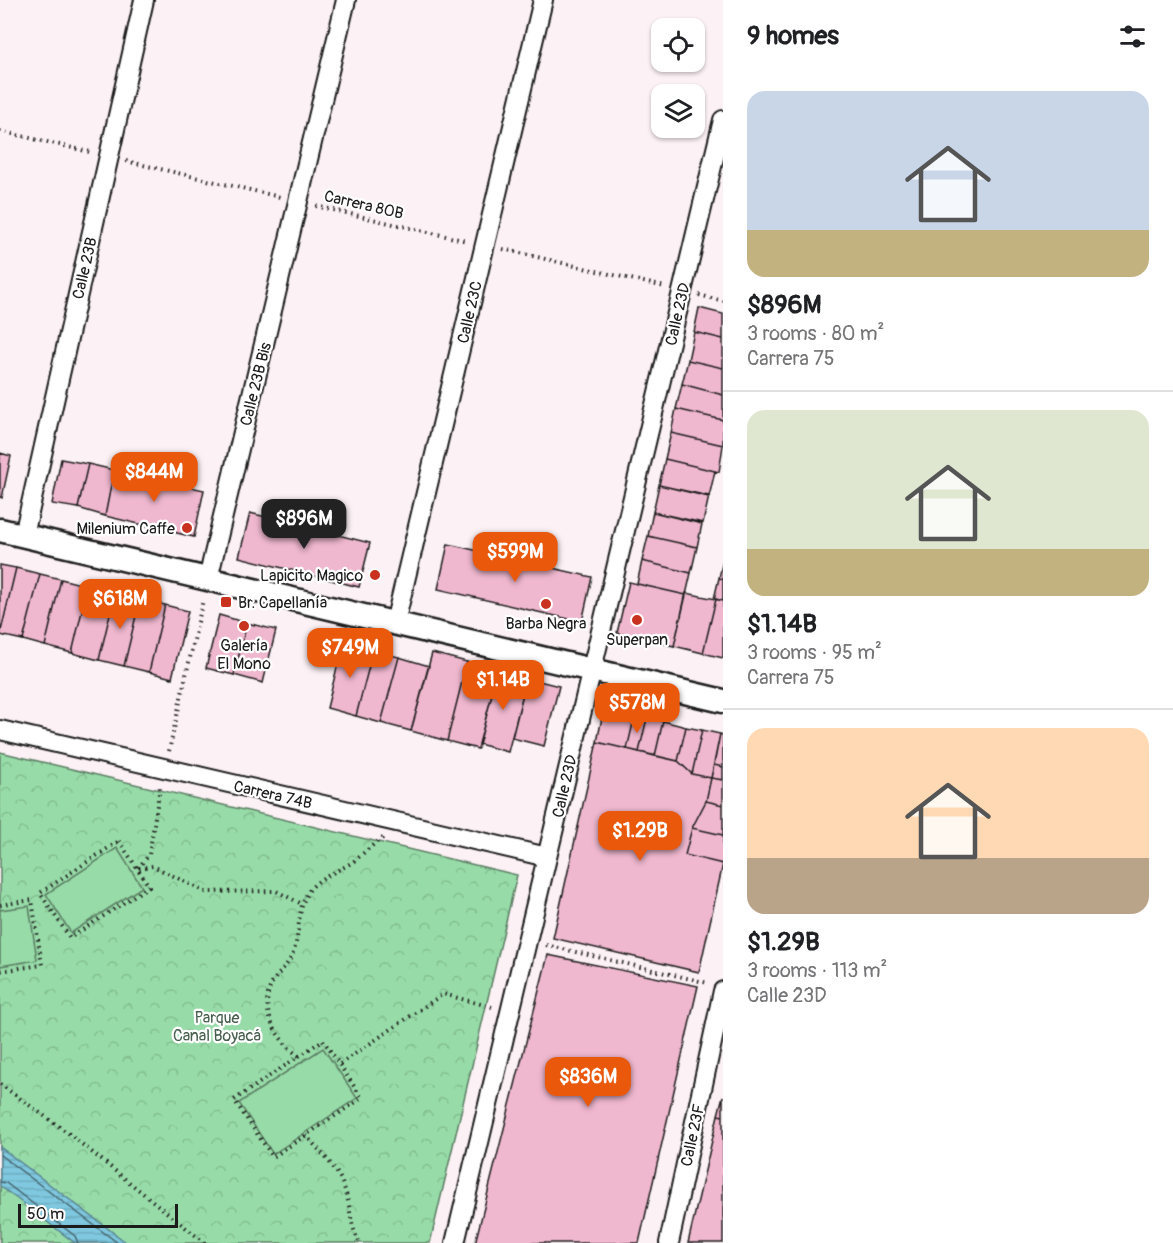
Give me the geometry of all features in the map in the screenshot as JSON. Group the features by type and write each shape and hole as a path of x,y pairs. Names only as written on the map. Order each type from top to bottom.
{"street":[{"name":"Calle 23B","path":"24,535 144,0"},
{"name":"Calle 23B Bis","path":"208,579 346,0"},
{"name":"Calle 23C","path":"395,623 543,0"},
{"name":"Calle 23D","path":"455,1243 723,120"},
{"path":"0,530 723,701"},
{"name":"Carrera 74B","path":"0,730 547,857"},
{"name":"Calle 23F","path":"669,1243 717,987"}],"path":[{"name":"Carrera 80B","path":"0,131 723,301"},
{"path":"138,868 149,855 152,824 208,579"},
{"path":"299,1056 282,1042 271,1022 268,993 273,982 293,955 302,904 311,888 386,836"},
{"path":"0,905 32,900 40,893 119,841 149,886 70,938 40,893"},
{"path":"138,868 153,866 206,892 276,891 302,904"},
{"path":"0,971 42,964 32,900"},
{"path":"527,941 717,987"},
{"path":"340,1064 443,994 492,1007"},
{"path":"323,1040 340,1064 362,1098 273,1157 234,1100 323,1040"},
{"path":"0,1084 68,1133 205,1243"},
{"path":"306,1135 342,1181 349,1201 351,1228 360,1243"}],"green space":[{"name":"Parque Canal Boyacá","path":"0,752 517,875 430,1243 0,1243"},
{"path":"117,848 142,887 71,933 46,894"},
{"path":"29,906 37,960 0,966 0,910"},
{"path":"323,1048 357,1098 273,1154 239,1103"}],"water":[{"path":"0,1147 127,1243 75,1243 0,1186"}],"building":[{"path":"699,308 723,314 723,339 694,332"},
{"path":"694,332 723,339 723,368 688,360"},
{"path":"688,360 723,368 723,395 682,384"},
{"path":"682,384 723,395 723,420 676,409"},
{"path":"676,409 723,420 723,445 671,433"},
{"path":"671,433 723,445 719,472 665,459"},
{"path":"0,453 11,456 2,498 0,497"},
{"path":"61,459 88,464 78,508 52,504"},
{"path":"665,459 715,471 709,497 659,485"},
{"path":"88,464 114,470 105,516 78,508"},
{"path":"114,470 204,490 194,537 105,516"},
{"path":"659,485 709,496 703,523 653,512"},
{"path":"653,512 702,524 697,547 648,536"},
{"path":"250,513 370,543 359,587 239,557"},
{"path":"648,536 697,547 691,573 642,561"},
{"path":"448,544 592,577 582,622 438,589"},
{"path":"723,560 723,579 719,578"},
{"path":"642,561 691,573 686,595 637,584"},
{"path":"0,565 16,568 0,635"},
{"path":"16,568 40,574 23,640 0,635"},
{"path":"40,574 61,579 45,646 23,640"},
{"path":"719,578 723,579 723,601 714,599"},
{"path":"61,579 88,586 72,653 45,646"},
{"path":"629,582 686,595 674,646 617,633"},
{"path":"88,586 115,593 99,660 72,653"},
{"path":"115,593 140,599 124,666 99,660"},
{"path":"686,593 716,599 703,653 674,646"},
{"path":"140,599 165,605 149,672 124,666"},
{"path":"716,599 723,601 723,658 703,653"},
{"path":"165,605 188,611 172,678 149,672"},
{"path":"219,615 247,623 234,675 206,668"},
{"path":"247,623 276,630 263,683 234,675"},
{"path":"343,643 373,651 356,716 327,708"},
{"path":"373,651 399,657 381,723 356,716"},
{"path":"432,653 467,662 447,741 411,731"},
{"path":"399,657 429,666 411,731 381,723"},
{"path":"467,662 498,671 478,749 447,741"},
{"path":"498,671 527,678 508,752 479,744"},
{"path":"527,678 559,686 544,746 512,738"},
{"path":"604,708 635,715 627,749 597,742"},
{"path":"635,715 647,718 639,752 627,749"},
{"path":"647,718 663,721 655,756 639,752"},
{"path":"663,721 686,727 678,761 655,756"},
{"path":"686,727 702,730 692,774 678,761"},
{"path":"702,730 720,734 711,778 692,774"},
{"path":"720,734 723,735 723,767 714,765"},
{"path":"597,742 678,761 692,774 711,778 706,801 692,828 685,855 723,864 699,972 553,938"},
{"path":"714,765 723,767 723,780 711,778"},
{"path":"711,778 723,780 723,805 706,801"},
{"path":"706,801 723,805 723,835 692,828"},
{"path":"692,828 723,835 723,864 685,855"},
{"path":"548,955 698,986 639,1243 475,1243"},
{"path":"723,1096 723,1116 718,1115"},
{"path":"718,1115 723,1116 723,1243 688,1243"}],"place":[{"name":"Milenium Caffe","path":"187,528"},
{"name":"Lapicito Magico","path":"375,575"},
{"name":"Br. Capellanía","path":"226,602"},
{"name":"Barba Negra","path":"546,604"},
{"name":"Superpan","path":"637,620"},
{"name":"Galería El Mono","path":"244,626"}]}
